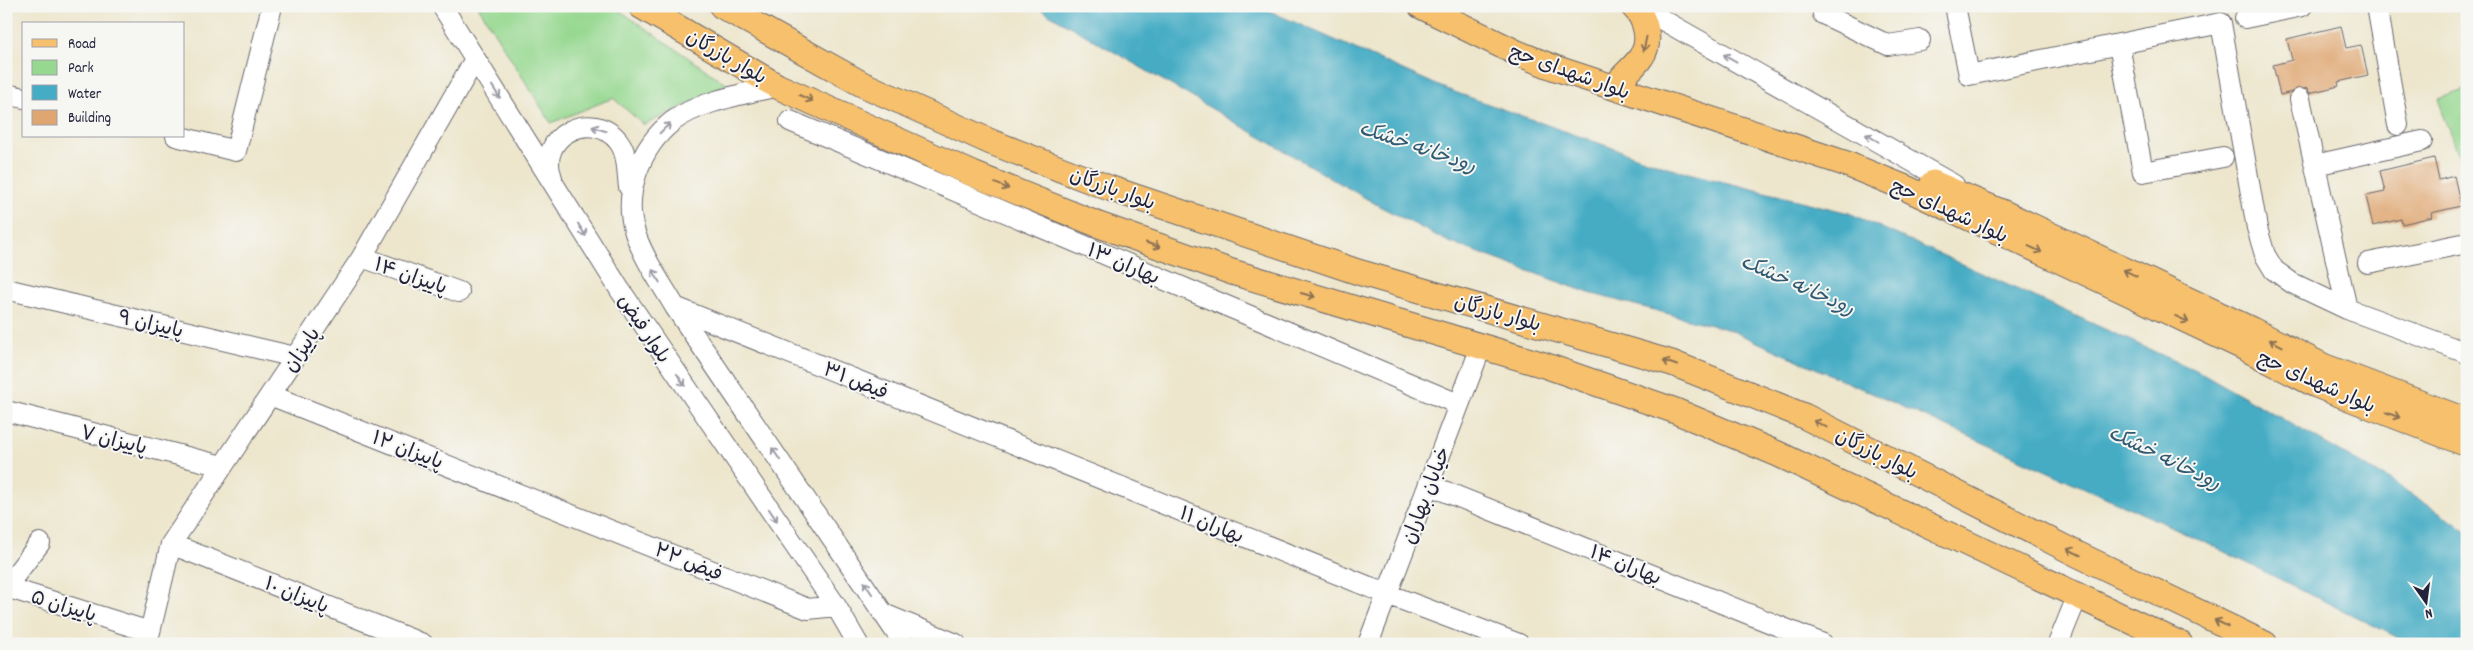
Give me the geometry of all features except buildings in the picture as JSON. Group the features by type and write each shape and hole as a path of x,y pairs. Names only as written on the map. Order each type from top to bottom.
{"main road":[{"name":"بلوار بازرگان","path":"641,6 777,86 974,174 1099,225 1232,272 1544,366 1673,410 1778,454 2077,597 2180,644"},
{"name":"بلوار بازرگان","path":"722,6 862,84 991,142 1109,188 1358,272 1672,363 1804,416 2077,554 2265,644"},
{"name":"بلوار شهدای حج","path":"1421,6 1515,52 1555,68 1844,162 1906,188 2243,347 2316,385 2467,444"},
{"name":"بلوار شهدای حج","path":"1452,6 1536,47 1622,78 1691,102 1855,149 2006,214 2252,330 2323,366 2467,422"},
{"path":"1622,78 1642,56 1647,34 1640,13 1633,6"},
{"path":"974,174 991,142"}],"street":[{"path":"184,138 236,151 272,6"},
{"name":"بلوار فیض","path":"442,6 620,290 836,606 858,644"},
{"path":"1638,6 2006,214"},
{"path":"1822,6 1824,14 1888,45 1920,40"},
{"path":"1955,6 1969,75 2221,23 2257,228 2265,255 2274,270 2292,283 2347,309 2467,353"},
{"path":"2245,18 2302,6"},
{"path":"2376,6 2398,125"},
{"path":"2119,45 2143,172 2223,157"},
{"name":"پاییزان","path":"148,638 171,544 362,257 475,59"},
{"name":"بلوار فیض","path":"777,86 710,103 674,120 651,143 638,170 631,199 635,232 654,272 675,307 904,644"},
{"path":"6,94 22,98"},
{"path":"2300,99 2347,309"},
{"name":"بهاران ۱۳","path":"790,121 1458,404"},
{"path":"554,185 549,171 549,156 555,142 566,131 580,126 595,126 609,132 620,143 625,157 631,199"},
{"path":"2314,165 2422,141"},
{"path":"2368,263 2467,243"},
{"name":"پاییزان ۱۴","path":"362,257 459,292"},
{"name":"پاییزان ۹","path":"6,288 295,357"},
{"name":"فیض ۳۱","path":"675,307 1036,453"},
{"name":"خیابان بهاران","path":"1368,644 1481,347"},
{"name":"پاییزان ۱۲","path":"270,395 545,503"},
{"name":"پاییزان ۷","path":"6,411 222,466"},
{"name":"بهاران ۱۱","path":"1036,453 1387,594 1519,644"},
{"name":"بهاران ۱۴","path":"1430,485 1823,644"},
{"name":"فیض ۲۲","path":"545,503 808,609 836,606"},
{"path":"6,587 40,543"},
{"name":"پاییزان ۱۰","path":"171,544 423,644"},
{"name":"پاییزان ۵","path":"6,587 148,638"},
{"path":"2058,644 2077,597"},
{"path":"886,615 956,644"}],"green space":[{"path":"478,6 613,6 728,85 644,125 613,98 551,123"},
{"path":"2467,89 2467,177 2438,99"}],"water":[{"name":"رودخانه خشک","path":"1035,6 1258,6 1446,89 1567,132 1676,170 1849,213 2204,374 2393,482 2467,531 2467,644 2411,644 2188,534 1730,330 1589,293 1449,242 1379,206"}]}
